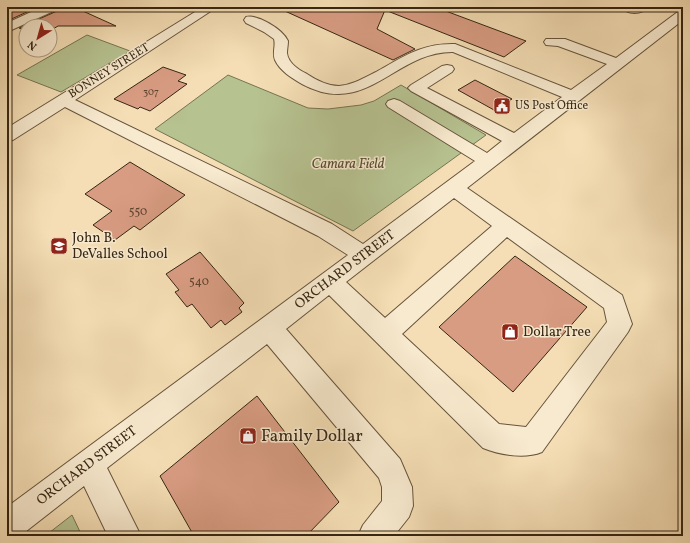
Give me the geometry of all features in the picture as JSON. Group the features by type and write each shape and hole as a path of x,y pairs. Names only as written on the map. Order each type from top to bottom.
{"street":[{"path":"7,28 52,7"},
{"name":"BONNEY STREET","path":"7,136 211,7"},
{"path":"627,7 636,10 642,7"},
{"path":"14,12 34,16"},
{"name":"ORCHARD STREET","path":"7,526 683,14"},
{"path":"250,20 279,35 283,43 280,54 282,61 290,70 326,88 341,90 365,83 430,50 446,47 455,48 574,97"},
{"path":"448,69 416,88 515,141"},
{"path":"63,100 88,111 325,230 364,255"},
{"path":"394,104 488,161"},
{"path":"330,281 493,438 532,442 620,324 614,302 453,188"},
{"path":"385,334 506,226"},
{"path":"269,328 390,469 397,487 398,506 374,536"},
{"path":"89,464 125,536"}],"green space":[{"path":"87,35 130,51 61,92 17,75 47,58 58,58 58,52"},
{"name":"Camara Field","path":"228,75 308,108 328,109 361,105 374,101 401,85 486,135 353,231 155,129"},
{"path":"72,515 82,536 45,536"}],"building":[{"path":"7,7 38,7 7,21"},
{"path":"59,7 74,7 116,26 58,26 58,18 41,18 57,11"},
{"path":"276,7 435,7 526,41 504,57 385,10 377,29 415,49 393,60"},
{"path":"163,67 186,75 178,81 187,84 150,111 140,107 138,109 114,99"},
{"path":"475,80 512,99 494,110 458,90"},
{"path":"130,162 185,195 140,230 134,226 115,240 93,225 112,211 85,194"},
{"path":"200,252 244,303 239,308 242,312 225,325 221,320 211,328 192,304 187,307 175,292 179,290 166,274"},
{"path":"515,256 587,307 513,392 439,327"},
{"name":"Family Dollar","path":"257,396 339,502 306,536 194,536 160,476"}],"place":[{"name":"US Post Office","path":"502,106"},
{"name":"John B. DeValles School","path":"59,246"},
{"name":"Dollar Tree","path":"510,332"},
{"name":"Family Dollar","path":"248,436"}]}
